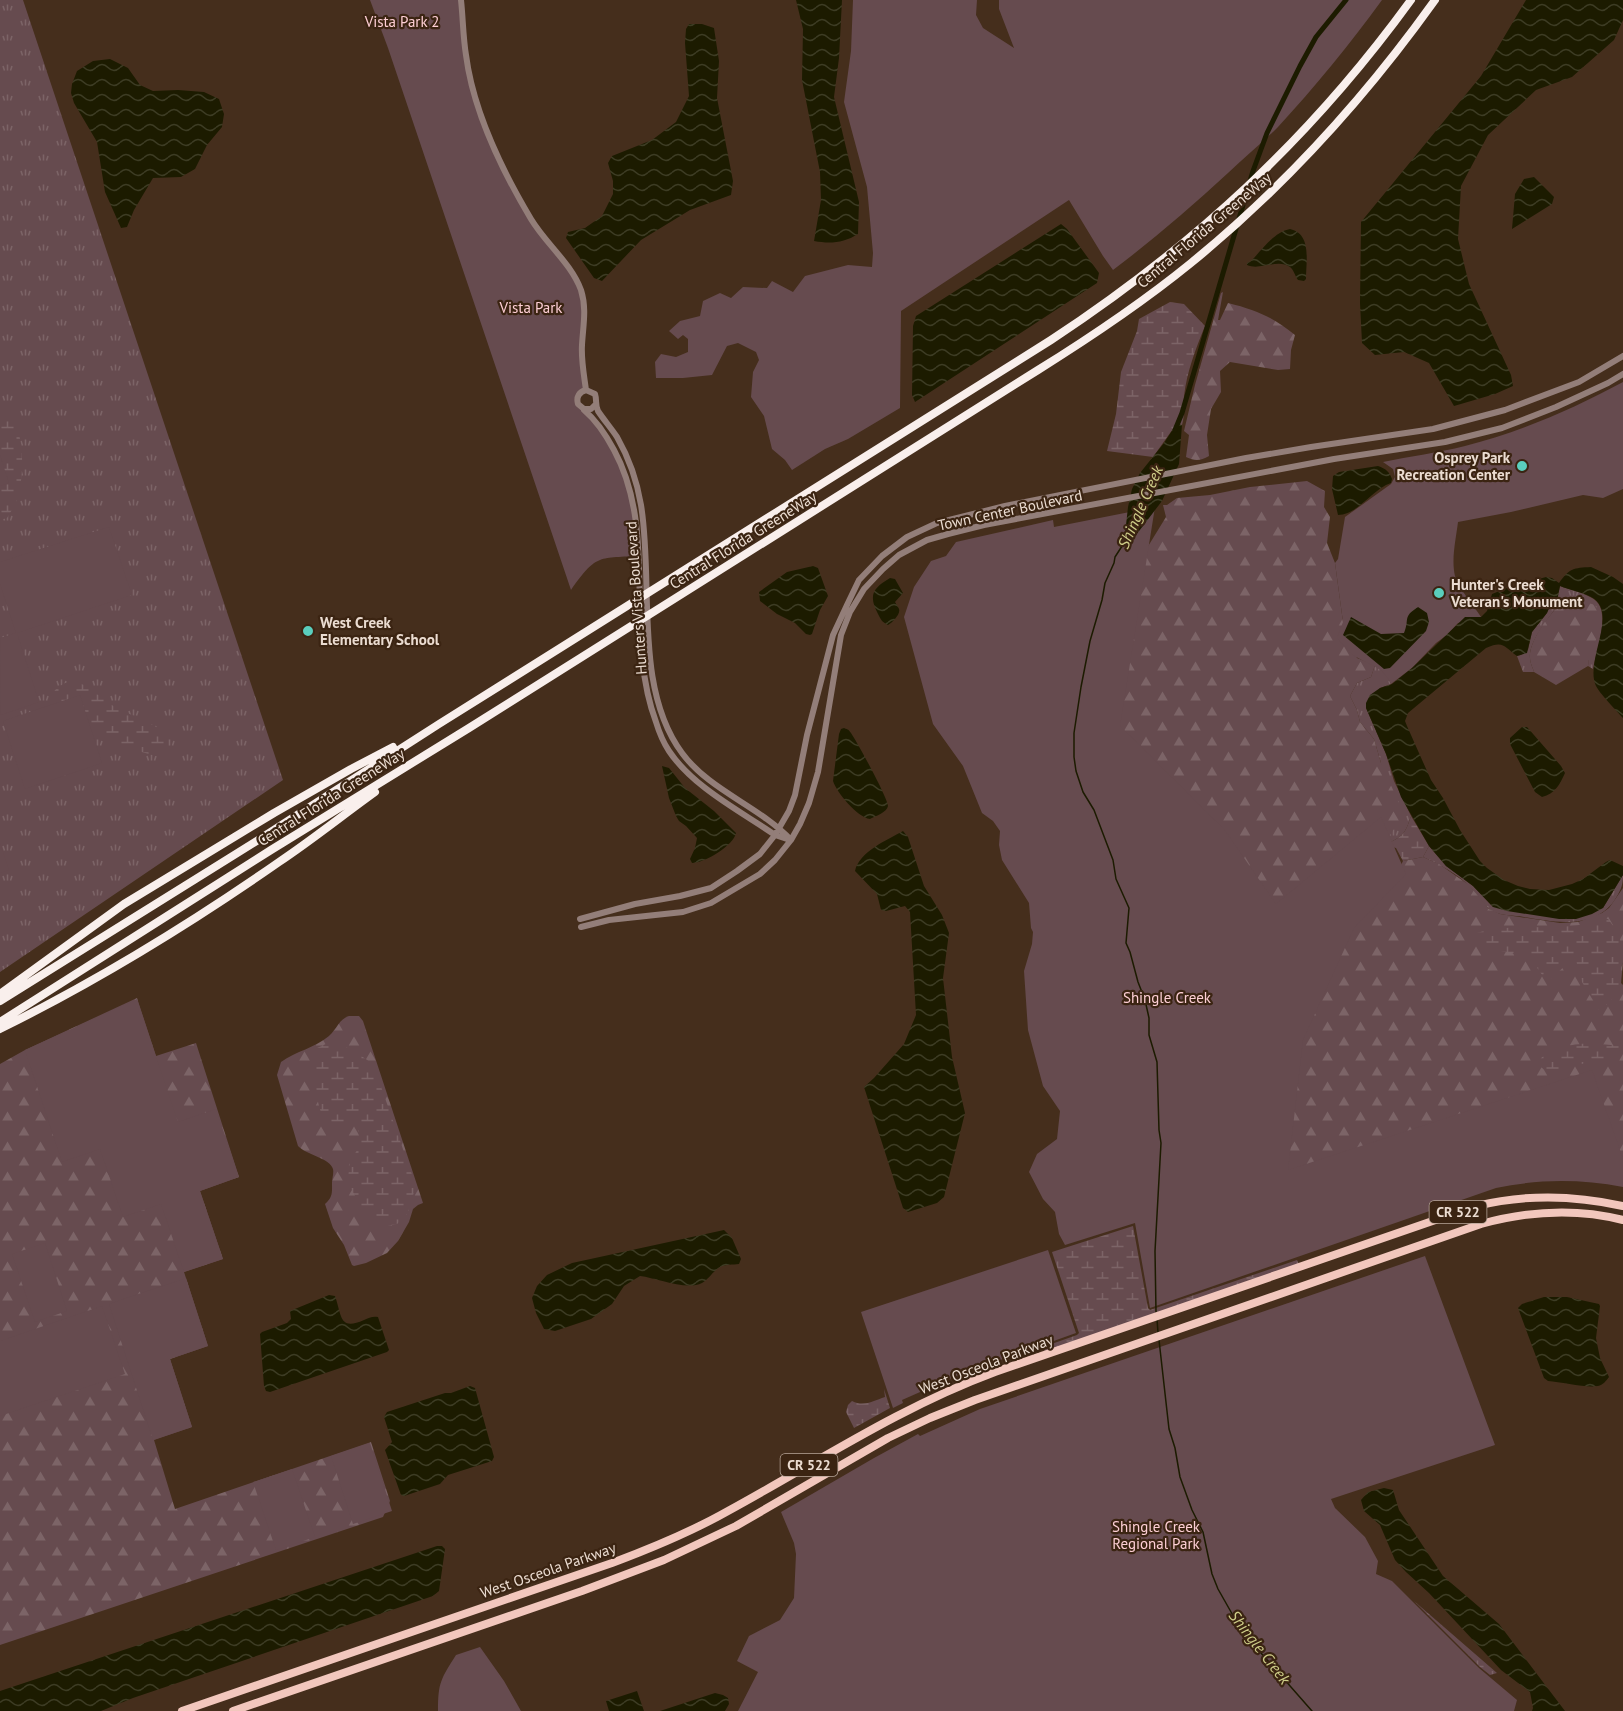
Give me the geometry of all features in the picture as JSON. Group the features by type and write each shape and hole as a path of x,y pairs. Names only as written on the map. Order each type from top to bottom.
{"highway":[{"name":"Central Florida GreeneWay","path":"0,1001 263,837 1116,296 1185,243 1264,172 1347,83 1411,0"},
{"name":"Central Florida GreeneWay","path":"0,1022 1106,326 1191,263 1252,210 1302,161 1362,95 1435,0"},
{"path":"0,994 124,904 351,769 439,724"},
{"path":"0,1029 140,953 216,905 279,862 426,754"}],"main road":[{"name":"West Osceola Parkway","path":"182,1711 612,1563 657,1545 728,1511 859,1435 970,1381 1459,1212 1501,1201 1529,1197 1562,1197 1623,1206"},
{"name":"West Osceola Parkway","path":"233,1711 571,1595 664,1560 736,1526 908,1428 952,1409 1049,1374 1481,1224 1507,1217 1535,1213 1580,1213 1623,1220"}],"street":[{"path":"461,0 466,55 471,80 495,153 533,223 569,268 582,293 585,322 582,359 586,390"},
{"name":"Town Center Boulevard","path":"580,919 635,904 711,888 760,855 789,811 795,795 807,735 833,634 859,580 882,556 907,537 937,523 1005,506 1311,447 1432,429 1494,413 1579,382 1623,356"},
{"name":"Town Center Boulevard","path":"581,927 609,920 683,912 711,903 760,874 775,860 791,840 809,803 818,772 841,635 850,612 864,589 883,568 899,555 927,540 1334,459 1437,444 1502,428 1556,407 1623,374"},
{"path":"586,390 595,394 597,398 596,404 591,409 584,409 578,405 577,400 580,393 586,390"},
{"name":"Hunters Vista Boulevard","path":"596,404 598,411 616,435 626,454 638,488 644,528 651,666 662,714 673,741 691,765 705,778 779,828 791,840"},
{"name":"Hunters Vista Boulevard","path":"584,409 608,437 631,492 636,525 643,666 648,699 661,735 676,760 698,782 775,835 791,840"}],"green space":[{"path":"0,0 23,0 283,780 0,972"},
{"name":"Vista Park","path":"370,0 461,0 466,55 479,107 516,194 569,268 582,293 582,344 586,390 577,400 608,437 631,492 638,556 605,558 592,564 571,590 388,48"},
{"path":"853,0 977,0 976,15 983,28 1014,48 999,9 999,0 1382,0 1332,65 1278,127 1186,211 1113,270 1069,200 901,311 900,408 792,470 785,460 772,449 764,416 751,397 753,372 759,360 756,352 738,343 727,346 712,375 683,378 656,378 655,362 661,354 676,357 688,352 688,339 683,335 678,339 669,331 680,321 700,316 703,301 720,293 731,298 743,287 767,288 772,281 793,292 805,276 848,265 872,267 873,253 867,187 844,102 851,51"},
{"path":"1223,292 1218,320 1228,303 1264,315 1295,335 1290,369 1278,370 1230,362 1220,371 1221,392 1211,409 1207,435 1209,456 1195,460 1186,457 1189,435 1184,431 1195,385"},
{"path":"1170,302 1184,304 1205,326 1187,378 1182,425 1175,426 1153,457 1107,451 1116,414 1121,372 1137,331 1139,319"},
{"path":"1623,382 1623,489 1603,498 1583,495 1458,522 1454,556 1455,576 1463,592 1481,617 1458,623 1412,668 1391,684 1381,670 1350,652 1337,638 1343,622 1335,563 1338,559 1345,517 1391,484 1395,477 1393,469 1383,462 1455,448 1506,434 1566,410"},
{"path":"0,409 11,418 18,430 22,461 19,494 7,518 0,520"},
{"path":"0,455 9,483 0,486"},
{"path":"1307,481 1325,491 1324,507 1330,517 1327,543 1335,563 1343,622 1357,658 1375,665 1371,677 1357,683 1350,696 1360,722 1374,739 1381,763 1402,810 1400,819 1384,845 1277,916 1122,749 1111,707 1139,561 1166,517 1163,505 1177,498"},
{"name":"Shingle Creek","path":"1155,507 1120,726 1224,829 1276,904 1381,817 1406,874 1354,928 1303,1040 1288,1170 1592,1070 1623,1159 1623,1187 1560,1181 1496,1188 1150,1308 1135,1223 1065,1245 1059,1234 1055,1212 1043,1199 1029,1172 1037,1154 1057,1139 1060,1111 1043,1086 1028,1030 1024,971 1033,932 1029,903 1002,860 999,845 1000,831 993,821 982,813 963,766 933,724 904,617 914,587 931,561 946,556 956,542 1053,520 1054,527"},
{"path":"109,527 132,595 17,633 39,702 1,715 0,638 16,633 0,584 0,562"},
{"path":"1560,586 1592,598 1598,603 1602,620 1593,669 1588,666 1589,655 1597,636 1560,603 1540,629 1532,644 1530,658 1534,672 1523,672 1517,656 1528,650 1532,632 1550,606 1557,601"},
{"path":"1569,597 1595,605 1601,616 1601,624 1588,666 1556,685 1534,672 1530,660 1531,651 1533,642 1544,624"},
{"path":"1375,665 1387,675 1391,684 1380,688 1366,708 1386,754 1394,781 1411,816 1402,835 1384,845 1381,763 1374,739 1360,722 1350,696 1357,683 1371,677"},
{"path":"65,683 79,683 86,686 116,708 162,730 168,739 168,746 156,756 141,752 79,726 59,714 53,707 51,699 54,691"},
{"path":"80,695 102,763 25,789 3,721"},
{"path":"1411,816 1429,846 1423,857 1403,861 1396,848 1384,845 1402,835"},
{"path":"0,843 9,870 0,873"},
{"path":"1429,846 1446,866 1473,886 1493,907 1603,908 1623,875 1622,883 1614,901 1605,910 1584,920 1560,922 1503,915 1489,909 1465,882 1454,874 1423,857"},
{"path":"1423,857 1439,864 1469,885 1489,909 1500,914 1560,923 1578,922 1609,908 1623,888 1621,983 1623,985 1623,1180 1602,1175 1286,1201 1281,1098 1330,949 1399,869 1403,861"},
{"path":"1608,919 1614,927 1621,931 1621,973 1619,989 1600,1012 1582,982 1575,957 1547,982 1529,956 1482,948 1474,934 1505,928 1570,926"},
{"path":"137,998 156,1056 196,1043 239,1177 200,1191 223,1259 184,1272 208,1346 170,1359 192,1427 154,1440 175,1509 371,1442 390,1501 383,1517 0,1645 0,1064"},
{"path":"137,999 178,1122 216,1109 239,1177 200,1191 223,1259 184,1272 161,1204 123,1217 100,1149 62,1162 25,1050"},
{"path":"349,1016 359,1016 363,1021 423,1203 413,1209 409,1222 398,1241 387,1253 354,1266 333,1228 325,1204 331,1195 333,1169 327,1162 298,1146 277,1075 281,1062 324,1040 343,1019"},
{"path":"328,1043 339,1044 354,1051 373,1064 416,1186 407,1214 397,1224 383,1227 375,1225 350,1187 348,1178 350,1162 360,1145 358,1128 350,1123 331,1124 321,1113 318,1104 315,1055 317,1048"},
{"path":"1590,1043 1621,1046 1623,1052 1610,1059 1556,1070 1546,1071 1537,1064 1541,1058 1553,1050"},
{"path":"1133,1226 1150,1310 1297,1260 1299,1264 1045,1352 1043,1347 1079,1333 1052,1252"},
{"path":"45,1243 67,1311 35,1322 12,1254"},
{"path":"1048,1250 1076,1333 961,1374 902,1400 903,1403 893,1408 861,1312"},
{"name":"Shingle Creek Regional Park","path":"1425,1256 1495,1445 1331,1499 1335,1508 1365,1537 1378,1561 1376,1574 1392,1581 1479,1668 1517,1700 1514,1711 738,1711 758,1672 737,1661 749,1636 780,1620 794,1598 796,1554 794,1543 781,1512 918,1434 920,1436 980,1409"},
{"path":"186,1278 208,1346 170,1359 192,1427 153,1440 109,1304"},
{"path":"102,1306 125,1374 0,1416 0,1341"},
{"path":"884,1389 890,1408 854,1428 846,1412 848,1405 852,1401 865,1403 885,1397"},
{"path":"370,1443 392,1511 353,1524 331,1456"},
{"path":"292,1469 315,1537 276,1550 253,1482"},
{"path":"1414,1601 1497,1673 1490,1675 1480,1667"},
{"path":"480,1647 504,1681 521,1711 438,1711 441,1681 456,1655"}],"water":[{"path":"796,0 842,0 834,97 859,202 858,234 837,242 814,241 821,200 820,172 802,80 803,29"},
{"path":"1526,0 1623,0 1623,20 1614,40 1572,77 1536,90 1488,135 1461,186 1458,239 1469,284 1511,375 1513,386 1454,406 1429,363 1404,352 1375,355 1362,343 1361,222 1481,76"},
{"path":"689,24 702,24 714,28 719,61 717,98 733,181 731,195 690,210 641,240 602,281 594,278 566,238 568,232 585,228 602,216 613,194 613,181 608,163 612,156 652,140 676,122 689,96 685,43 686,29"},
{"path":"110,59 128,68 140,85 153,91 204,92 219,99 224,114 222,127 207,145 195,169 181,177 153,178 127,227 121,228 105,192 97,142 74,103 71,93 77,71 93,61"},
{"path":"1534,177 1554,197 1552,204 1512,229 1515,194 1524,179"},
{"path":"1061,224 1099,273 1097,283 915,402 912,395 913,326 916,316"},
{"path":"1290,229 1302,236 1305,242 1307,264 1304,281 1298,280 1291,268 1285,265 1258,267 1247,265 1274,238"},
{"path":"1177,424 1182,425 1179,464 1162,501 1133,539 1124,543 1132,489 1140,473"},
{"path":"1378,466 1388,472 1392,479 1391,483 1352,511 1338,515 1332,489 1333,476 1339,472"},
{"path":"813,566 818,568 828,596 810,635 760,601 759,592 787,572"},
{"path":"1591,567 1623,584 1623,718 1596,686 1594,664 1602,625 1599,604 1587,595 1560,586 1557,601 1550,606 1532,632 1527,653 1517,656 1500,645 1486,648 1408,713 1405,721 1431,780 1460,830 1480,861 1504,880 1530,889 1549,890 1583,879 1610,860 1623,866 1623,875 1603,908 1592,914 1576,919 1559,919 1507,911 1493,907 1473,886 1446,866 1429,846 1401,797 1366,703 1370,695 1392,684 1412,668 1465,617 1481,617 1487,611 1492,594 1546,577 1559,583 1572,570"},
{"path":"890,578 895,579 903,593 895,602 899,613 888,625 880,618 873,597 876,589"},
{"path":"1418,607 1427,613 1429,622 1426,631 1390,668 1384,669 1343,635 1351,617 1381,634 1404,633 1408,616"},
{"path":"1522,727 1527,727 1565,773 1556,788 1547,796 1542,797 1535,792 1510,744 1510,738"},
{"path":"844,728 849,730 854,738 887,801 886,810 870,819 859,814 848,804 833,781 839,734"},
{"path":"662,766 669,768 685,788 714,811 736,833 725,848 711,857 692,863 690,859 697,838 676,816 669,798"},
{"path":"903,831 908,837 924,886 942,915 949,933 943,978 952,1057 965,1113 944,1197 937,1203 908,1212 903,1208 864,1087 904,1044 916,1015 910,912 905,906 886,911 881,910 877,894 855,871 868,852"},
{"path":"724,1230 732,1238 741,1259 739,1264 720,1267 702,1283 688,1286 640,1276 624,1286 612,1304 591,1319 555,1331 544,1329 536,1313 532,1298 537,1286 547,1275 572,1263"},
{"path":"329,1295 335,1296 346,1323 356,1323 371,1317 378,1317 389,1350 270,1392 266,1391 260,1334 287,1323 291,1319 290,1311"},
{"path":"1544,1297 1567,1297 1599,1304 1596,1338 1600,1358 1609,1377 1603,1384 1580,1386 1548,1381 1544,1378 1518,1308 1522,1304"},
{"path":"470,1386 475,1388 494,1457 492,1461 448,1475 440,1484 401,1495 385,1450 392,1442 384,1417 387,1412"},
{"path":"1384,1488 1393,1490 1399,1510 1443,1576 1499,1624 1565,1711 1532,1711 1530,1692 1501,1670 1395,1560 1380,1525 1364,1511 1361,1500 1368,1492"},
{"path":"437,1546 445,1549 439,1591 433,1596 133,1698 101,1711 0,1711 0,1691"},
{"path":"637,1691 644,1711 609,1711 606,1701"},
{"path":"715,1693 728,1698 729,1704 725,1711 660,1711"}],"waterway":[{"name":"Shingle Creek","path":"1175,430 1182,413 1253,171 1267,133 1316,37 1346,0"},
{"name":"Shingle Creek","path":"1124,543 1115,557 1105,583 1090,641 1074,733 1074,757 1083,792 1094,810 1113,860 1116,879 1129,908 1126,943 1145,1000 1149,1018 1149,1035 1157,1062 1161,1143 1155,1251 1156,1312"},
{"name":"Shingle Creek","path":"1157,1319 1158,1333"},
{"name":"Shingle Creek","path":"1159,1340 1169,1429 1180,1477 1203,1532 1212,1574 1218,1589 1235,1619 1261,1653 1312,1711"}],"place":[{"name":"Osprey Park Recreation Center","path":"1522,466"},
{"name":"Hunter's Creek Veteran's Monument","path":"1439,593"},
{"name":"West Creek Elementary School","path":"308,631"}],"park label":[{"name":"Vista Park 2","path":"402,21"}]}
